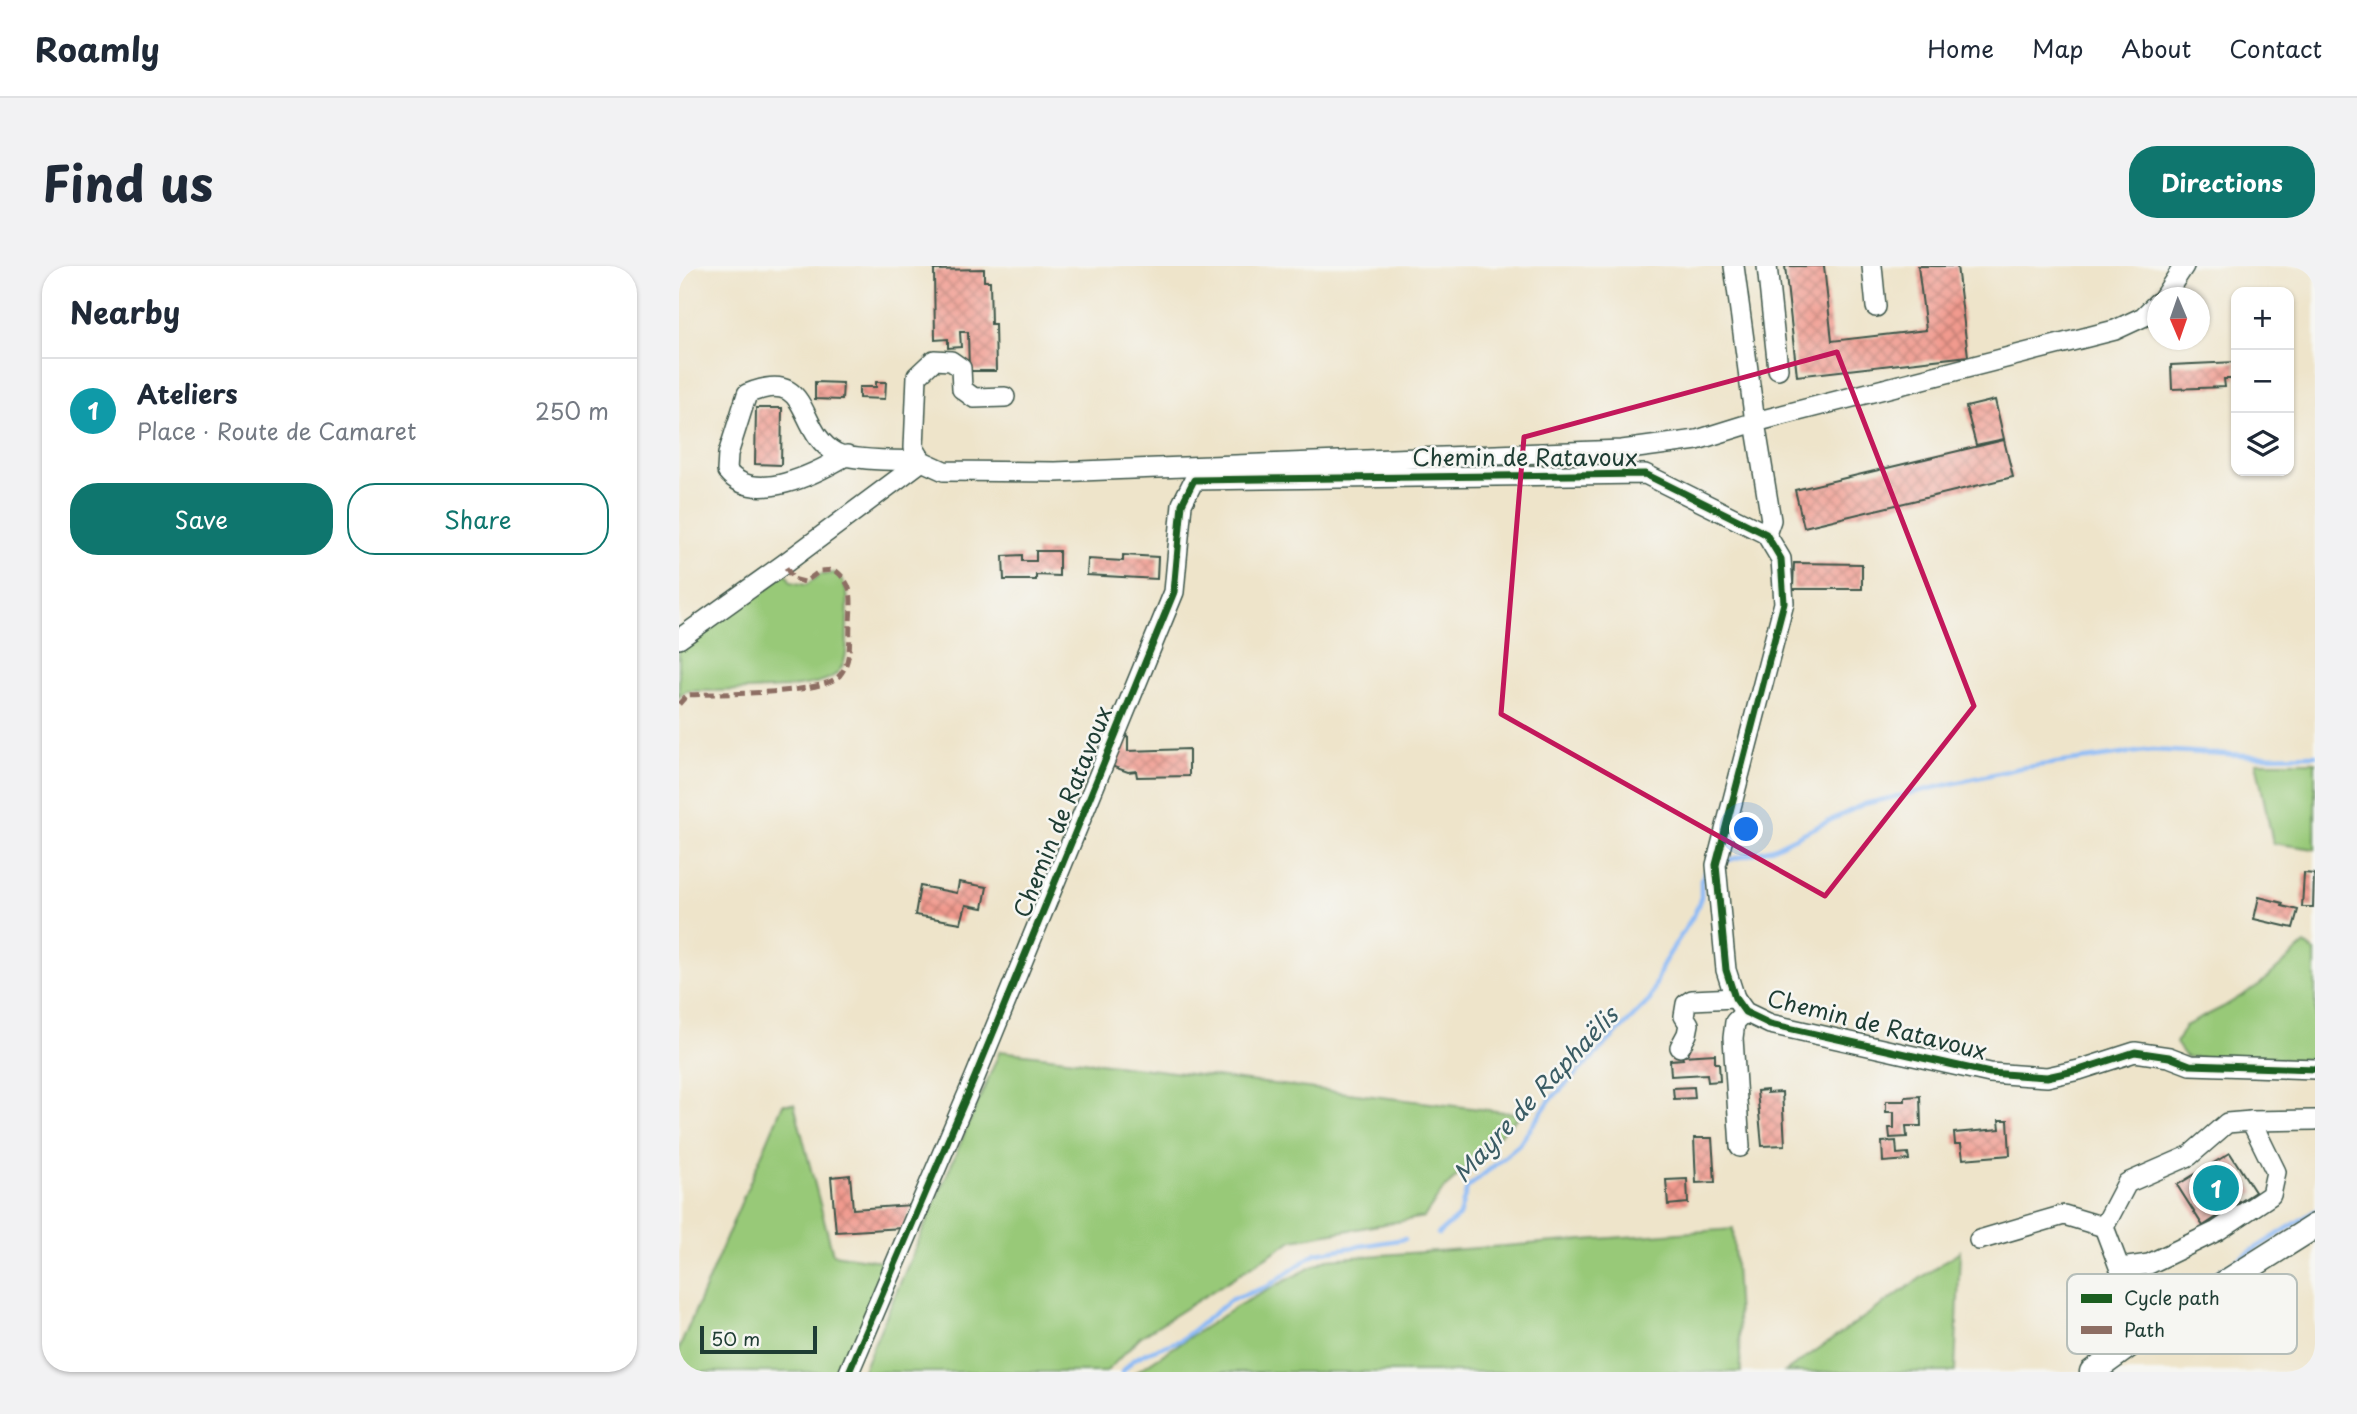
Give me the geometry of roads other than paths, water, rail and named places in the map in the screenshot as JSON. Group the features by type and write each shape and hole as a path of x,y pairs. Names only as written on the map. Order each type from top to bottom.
{"main road":[{"path":"2239,1274 2315,1226"},
{"path":"2092,1372 2117,1354"}],"street":[{"path":"1734,266 1771,520 1766,534"},
{"path":"1767,266 1778,369"},
{"path":"1871,266 1876,307"},
{"path":"2170,287 2184,266"},
{"path":"847,456 812,474 763,486 746,486 735,481 727,471 727,454 747,394 766,386 787,388 798,399 817,436 837,453 922,461 944,471 1055,472 1608,450 1697,440 1755,422 2115,330 2147,313"},
{"path":"922,461 914,448 917,376 934,360 951,361 961,368 962,389 974,398 1005,397"},
{"path":"679,639 922,461"},
{"name":"Chemin de Ratavoux","path":"849,1372 975,1077 1174,592 1182,504 1194,480 1645,474 1766,534 1781,559 1784,603 1716,865 1726,970 1740,1005 1770,1024 1990,1073 2047,1077 2135,1052 2169,1057 2190,1065 2315,1069"},
{"path":"1679,1047 1687,1034 1689,1024 1684,1016 1686,1004 1692,1000 1740,1005 1733,1038 1740,1146"},
{"path":"2104,1227 2127,1183 2189,1156 2227,1123 2315,1120"},
{"path":"2121,1268 2149,1265 2217,1231 2271,1195 2276,1172 2251,1121"},
{"path":"1979,1240 2064,1215 2104,1227"},
{"path":"2104,1227 2123,1274"}],"waterway":[{"name":"Mayre de Raphaëlis","path":"1725,861 1773,848 1864,804 2020,768 2152,750 2262,756 2315,755"},
{"name":"Mayre de Raphaëlis","path":"1438,1234 1459,1216 1467,1188 1519,1145 1550,1100 1650,1000 1663,964 1695,913 1701,897 1701,880 1708,867"},
{"path":"2215,1274 2315,1211"},
{"name":"Mayre de Raphaëlis","path":"1122,1372 1133,1360 1181,1340 1232,1299 1267,1287 1316,1253 1405,1239"}],"place":[{"name":"Ateliers","path":"2216,1188"}]}
